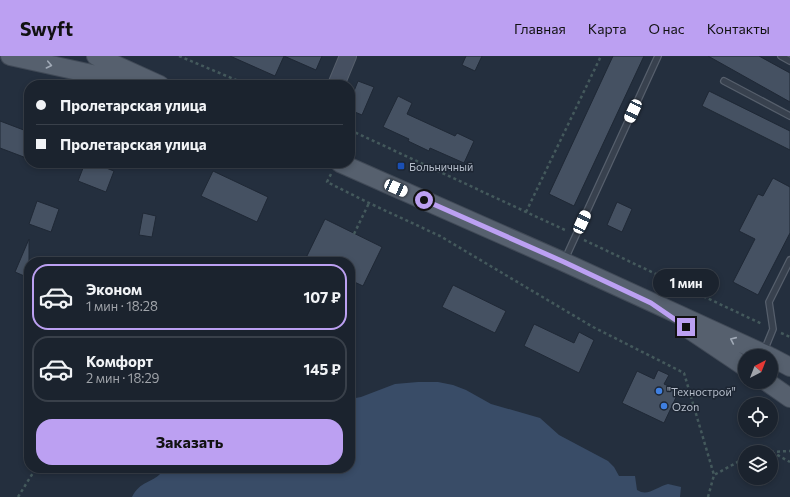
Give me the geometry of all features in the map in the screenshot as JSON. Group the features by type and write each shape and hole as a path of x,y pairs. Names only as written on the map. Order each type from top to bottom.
{"main road":[{"path":"11,56 119,80"},
{"path":"96,56 149,80"},
{"path":"342,168 564,262 754,349"},
{"path":"651,303 738,362"},
{"path":"778,360 790,367"},
{"path":"777,389 790,398"}],"street":[{"path":"338,80 348,56"}],"lane":[{"path":"564,262 658,56"},
{"path":"781,56 790,61"},
{"path":"724,81 790,116"},
{"path":"769,349 773,329 769,302 790,260"}],"path":[{"path":"180,56 236,80"},
{"path":"526,212 601,56"},
{"path":"336,168 327,182 440,236 592,328 684,373 714,475 708,497"},
{"path":"354,234 369,203"},
{"path":"778,452 790,451"},
{"path":"778,456 790,462"},
{"path":"714,475 738,462"},
{"path":"18,497 33,473"}],"water":[{"path":"438,382 453,385 466,390 491,404 540,418 559,435 608,461 614,467 619,476 635,476 637,490 641,492 648,492 668,484 681,487 680,497 132,497 142,485 154,479 161,473 355,473 355,398 395,384"}],"building":[{"path":"230,56 284,56 275,76"},
{"path":"284,56 322,56 316,70"},
{"path":"466,56 482,56 475,71 462,65"},
{"path":"613,56 644,56 574,206 549,194"},
{"path":"708,56 759,56 790,73 790,102"},
{"path":"358,81 374,87 362,115 355,112 355,88"},
{"path":"709,91 790,131 790,150 702,106"},
{"path":"398,96 412,103 407,114 455,136 457,133 474,141 464,163 430,148 429,151 408,141 409,139 383,127"},
{"path":"0,121 24,130 24,157 0,148"},
{"path":"83,168 106,168 114,171 106,192 78,181"},
{"path":"213,171 268,197 257,222 201,196"},
{"path":"773,178 790,187 790,233 758,295 733,282 755,239 739,231 758,194 763,196"},
{"path":"37,201 59,209 51,232 29,224"},
{"path":"617,202 632,209 622,232 607,225"},
{"path":"143,213 156,216 152,237 139,235"},
{"path":"325,219 382,247 363,286 355,282 355,257 306,257"},
{"path":"29,239 29,257 24,257 24,276 15,272"},
{"path":"453,285 506,311 495,333 442,307"},
{"path":"534,324 574,343 579,332 594,340 579,373 524,346"},
{"path":"658,370 669,375 664,384 679,391 664,423 622,403 637,371 654,379"}],"place":[{"name":"Больничный","path":"401,166"},
{"name":"\"Технострой\"","path":"659,391"},
{"name":"Ozon","path":"664,406"}],"route":[{"path":"424,200 564,262 651,303 686,327"}]}
